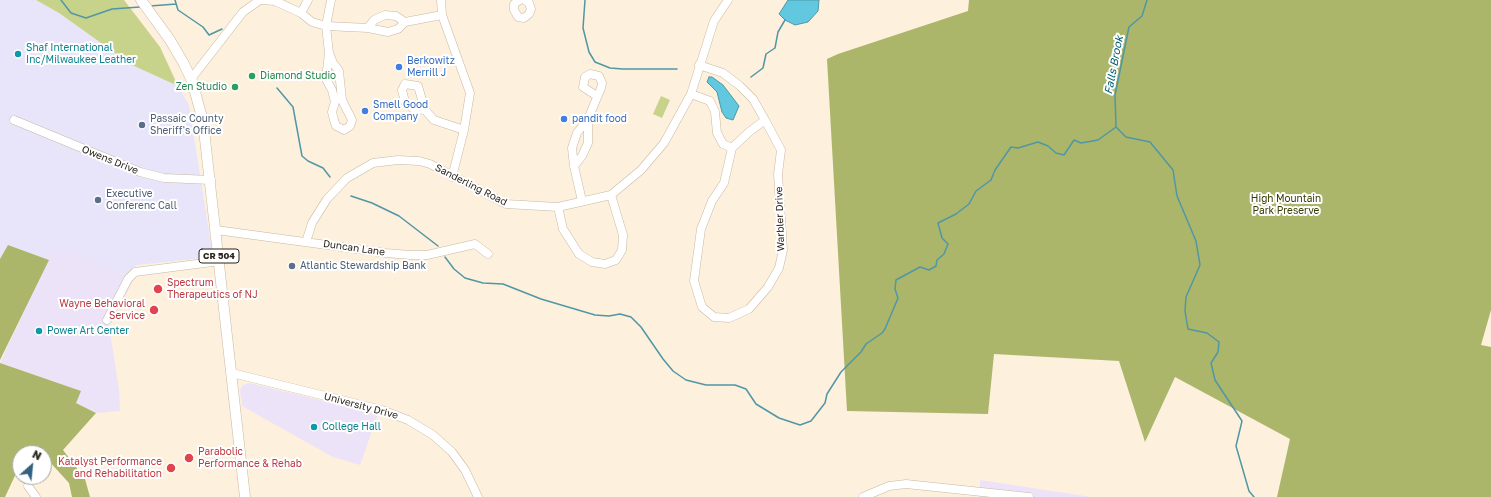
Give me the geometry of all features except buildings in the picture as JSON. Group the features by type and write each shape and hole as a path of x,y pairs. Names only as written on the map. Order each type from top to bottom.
{"main road":[{"name":"CR 504","path":"144,4 170,40 184,64 191,79 203,121 211,180 245,497"}],"street":[{"path":"191,79 243,12 260,0 275,1 301,13 312,22 326,26 368,28 388,32 398,29 405,22 442,15"},
{"path":"301,13 308,0"},
{"path":"329,52 333,63 339,71 337,95 326,79 329,52 326,26 330,0"},
{"path":"442,0 442,15 470,93 464,130 452,177"},
{"path":"520,0 514,4 514,10 516,15 521,18 527,16 531,12 531,6 525,0"},
{"name":"Sanderling Road","path":"306,242 312,222 327,199 347,178 373,163 398,160 419,161 430,164 452,177 506,204 558,207 610,195 641,170 664,143 691,94 714,21 728,0"},
{"path":"368,28 374,20 385,15 396,16 405,22"},
{"path":"184,64 203,63"},
{"name":"Warbler Drive","path":"699,65 723,73 740,86 753,99 781,150 778,174 783,250 778,268 768,287 749,309 729,318 714,317 702,307 694,281 701,229 712,201 724,183 732,148"},
{"path":"691,94 710,101 715,112 716,133 723,144 732,148 748,132 765,120"},
{"path":"574,166 582,156 588,143 588,120 597,96"},
{"path":"425,110 434,120 464,130"},
{"name":"Owens Drive","path":"14,120 140,172 164,178 211,180"},
{"path":"582,201 574,166 572,148 574,139 581,126 588,120"},
{"path":"558,207 563,229 579,254 592,262 605,264 616,260 622,250 624,235 610,195"},
{"name":"Duncan Lane","path":"216,230 410,255 427,255 475,244 488,254"},
{"path":"107,320 128,279 134,272 220,261"},
{"name":"University Drive","path":"232,373 382,410 408,420 432,435 452,452 465,470 478,497"},
{"path":"863,497 889,486 906,484 1029,497"},
{"path":"28,486 36,497"}],"shaded area":[{"path":"0,0 36,0 59,13 132,65 178,86 189,105 213,257 137,265 125,275 54,247 49,260 8,245 0,259"},
{"path":"54,246 134,279 109,326 119,389 120,411 96,413 75,402 80,391 0,363"},
{"path":"249,383 378,414 360,465 333,457 242,406 240,390 243,385"},
{"path":"980,480 1091,497 980,497"}],"green space":[{"path":"36,0 124,0 160,47 178,86 132,65 59,13"},
{"name":"High Mountain Park Preserve","path":"969,0 1491,0 1491,310 1481,345 1491,347 1491,497 1277,497 1290,439 1175,377 1145,442 1119,361 994,354 988,414 847,411 827,59 968,11"},
{"path":"661,96 670,100 662,118 653,114"},
{"path":"8,245 49,260 0,360 0,259"},
{"path":"0,363 81,391 76,403 96,413 63,450 85,479 90,497 72,497 69,483 52,464 52,445 12,445 12,482 5,497 0,497"}],"water":[{"path":"788,0 819,0 818,11 808,22 795,25 785,20 779,14"},
{"path":"709,77 712,77 723,85 739,106 733,120 726,118 722,112 717,92 707,82"}],"waterway":[{"path":"61,0 71,13 86,18 112,9 140,7"},
{"path":"175,0 178,10 203,27 209,35 222,29"},
{"path":"585,0 583,28 589,52 595,62 610,68 677,69"},
{"name":"Falls Brook","path":"1147,0 1142,16 1129,27 1115,95 1116,127 1126,137 1150,142 1173,170 1177,196 1196,241 1200,265 1186,297 1185,311 1188,329 1207,333 1219,342 1218,352 1211,363 1215,380 1242,421 1236,446 1249,491 1254,497"},
{"path":"150,6 176,4"},
{"path":"751,77 763,68 766,54 775,48 778,32 785,20"},
{"path":"277,88 293,107 302,156 308,161 323,168 330,177"},
{"path":"445,257 454,269 465,278 483,283 503,284 541,299 595,315 609,316 620,314 631,317 641,327 673,371 686,380 706,385 735,385 746,389 756,404 779,418 800,425 811,421 825,403 827,394 841,372 861,352 866,344 882,333 885,329 898,298 895,289 896,280 920,267 929,270 936,266 937,260 944,254 948,244 942,238 938,223 956,214 969,204 976,191 991,180 995,170 1011,147 1018,148 1038,142 1048,146 1056,153 1064,155 1074,140 1081,143 1098,140 1116,127"},
{"path":"351,196 372,203 399,216 438,246"}],"place":[{"name":"Shaf International Inc/Milwaukee Leather","path":"18,54"},
{"name":"Berkowitz Merrill J","path":"399,67"},
{"name":"Diamond Studio","path":"252,76"},
{"name":"Zen Studio","path":"235,87"},
{"name":"Smell Good Company","path":"365,111"},
{"name":"pandit food","path":"564,119"},
{"name":"Passaic County Sheriff's Office","path":"142,125"},
{"name":"Executive Conferenc Call","path":"98,200"},
{"name":"Atlantic Stewardship Bank","path":"292,266"},
{"name":"Spectrum Therapeutics of NJ","path":"158,289"},
{"name":"Wayne Behavioral Service","path":"154,310"},
{"name":"Power Art Center","path":"39,331"},
{"name":"College Hall","path":"314,427"},
{"name":"Parabolic Performance & Rehab","path":"189,458"},
{"name":"Katalyst Performance and Rehabilitation","path":"171,468"}]}
